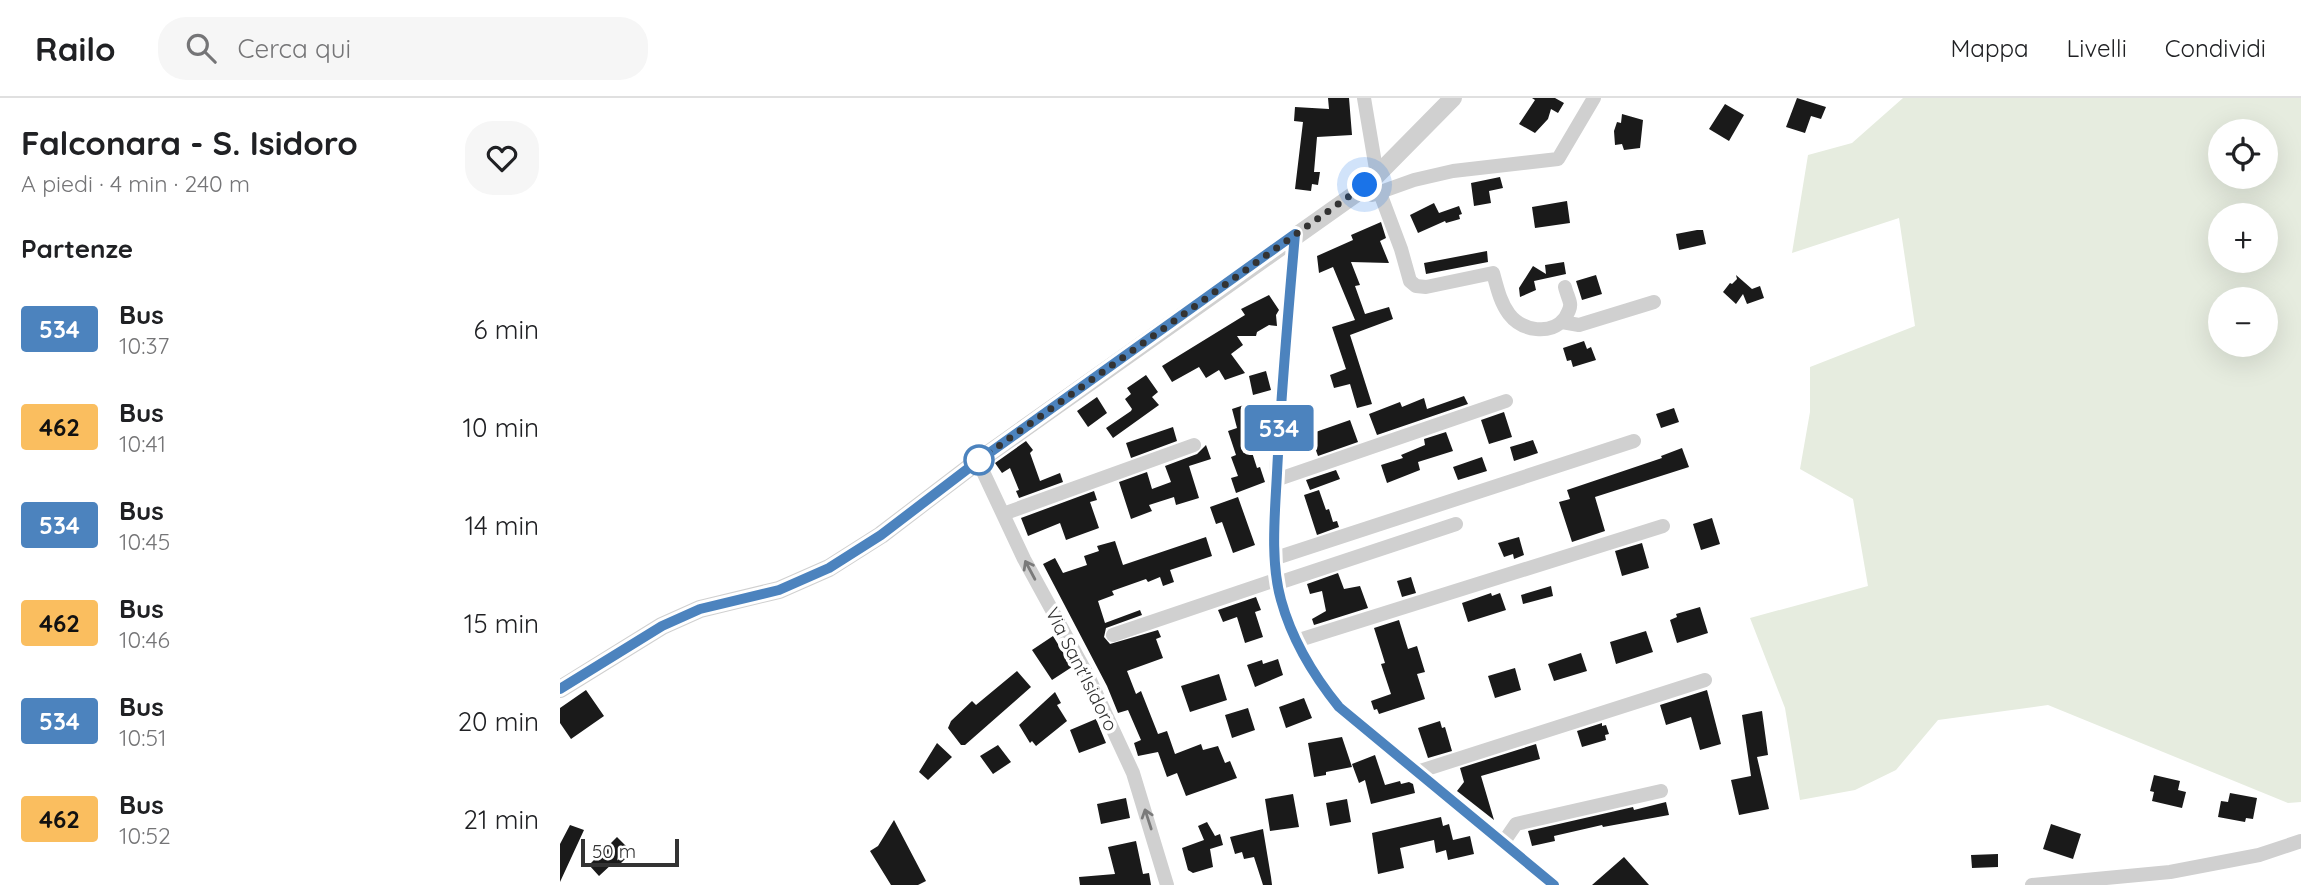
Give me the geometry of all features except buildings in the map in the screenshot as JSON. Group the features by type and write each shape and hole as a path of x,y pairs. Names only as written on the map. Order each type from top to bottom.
{"street":[{"path":"1364,98 1378,184 1410,281 1416,286 1426,287 1493,273 1502,303 1510,316 1527,327 1546,330 1562,322 1569,313 1571,304 1565,287"},
{"path":"1378,184 1453,98"},
{"path":"560,689 662,626 700,609 779,590 829,568 881,535 978,461 1354,194 1378,184 1414,180 1453,171 1558,159 1594,98"},
{"path":"1295,234 1276,480 1276,558 1280,598 1296,641 1319,683 1339,707 1554,885"},
{"path":"1562,322 1579,325 1654,302"},
{"path":"1276,480 1506,401"},
{"path":"1276,558 1634,441"},
{"path":"1003,514 1194,445"},
{"name":"Via Sant'Isidoro","path":"978,461 1024,559 1088,677 1133,773 1167,885"},
{"path":"1113,635 1456,524"},
{"path":"1296,641 1663,526"},
{"path":"1417,772 1705,680"},
{"path":"1503,843 1516,824 1661,791"},
{"path":"2032,885 2170,872 2259,855 2301,841"}],"shaded area":[{"path":"1903,98 2301,98 2301,802 2288,803 2048,705 1938,720 1896,770 1855,790 1800,800 1785,708 1750,618 1868,586 1853,499 1800,469 1810,412 1810,367 1915,326 1899,218 1792,253 1808,155 1852,143"}],"bus line":[{"name":"534","path":"560,689 624,647 662,626 700,609 729,600 779,590 829,568 881,535 978,461 1295,234 1275,517 1280,598 1293,635 1319,683 1339,707 1554,885"}],"route":[{"path":"979,460 1365,185"}]}
